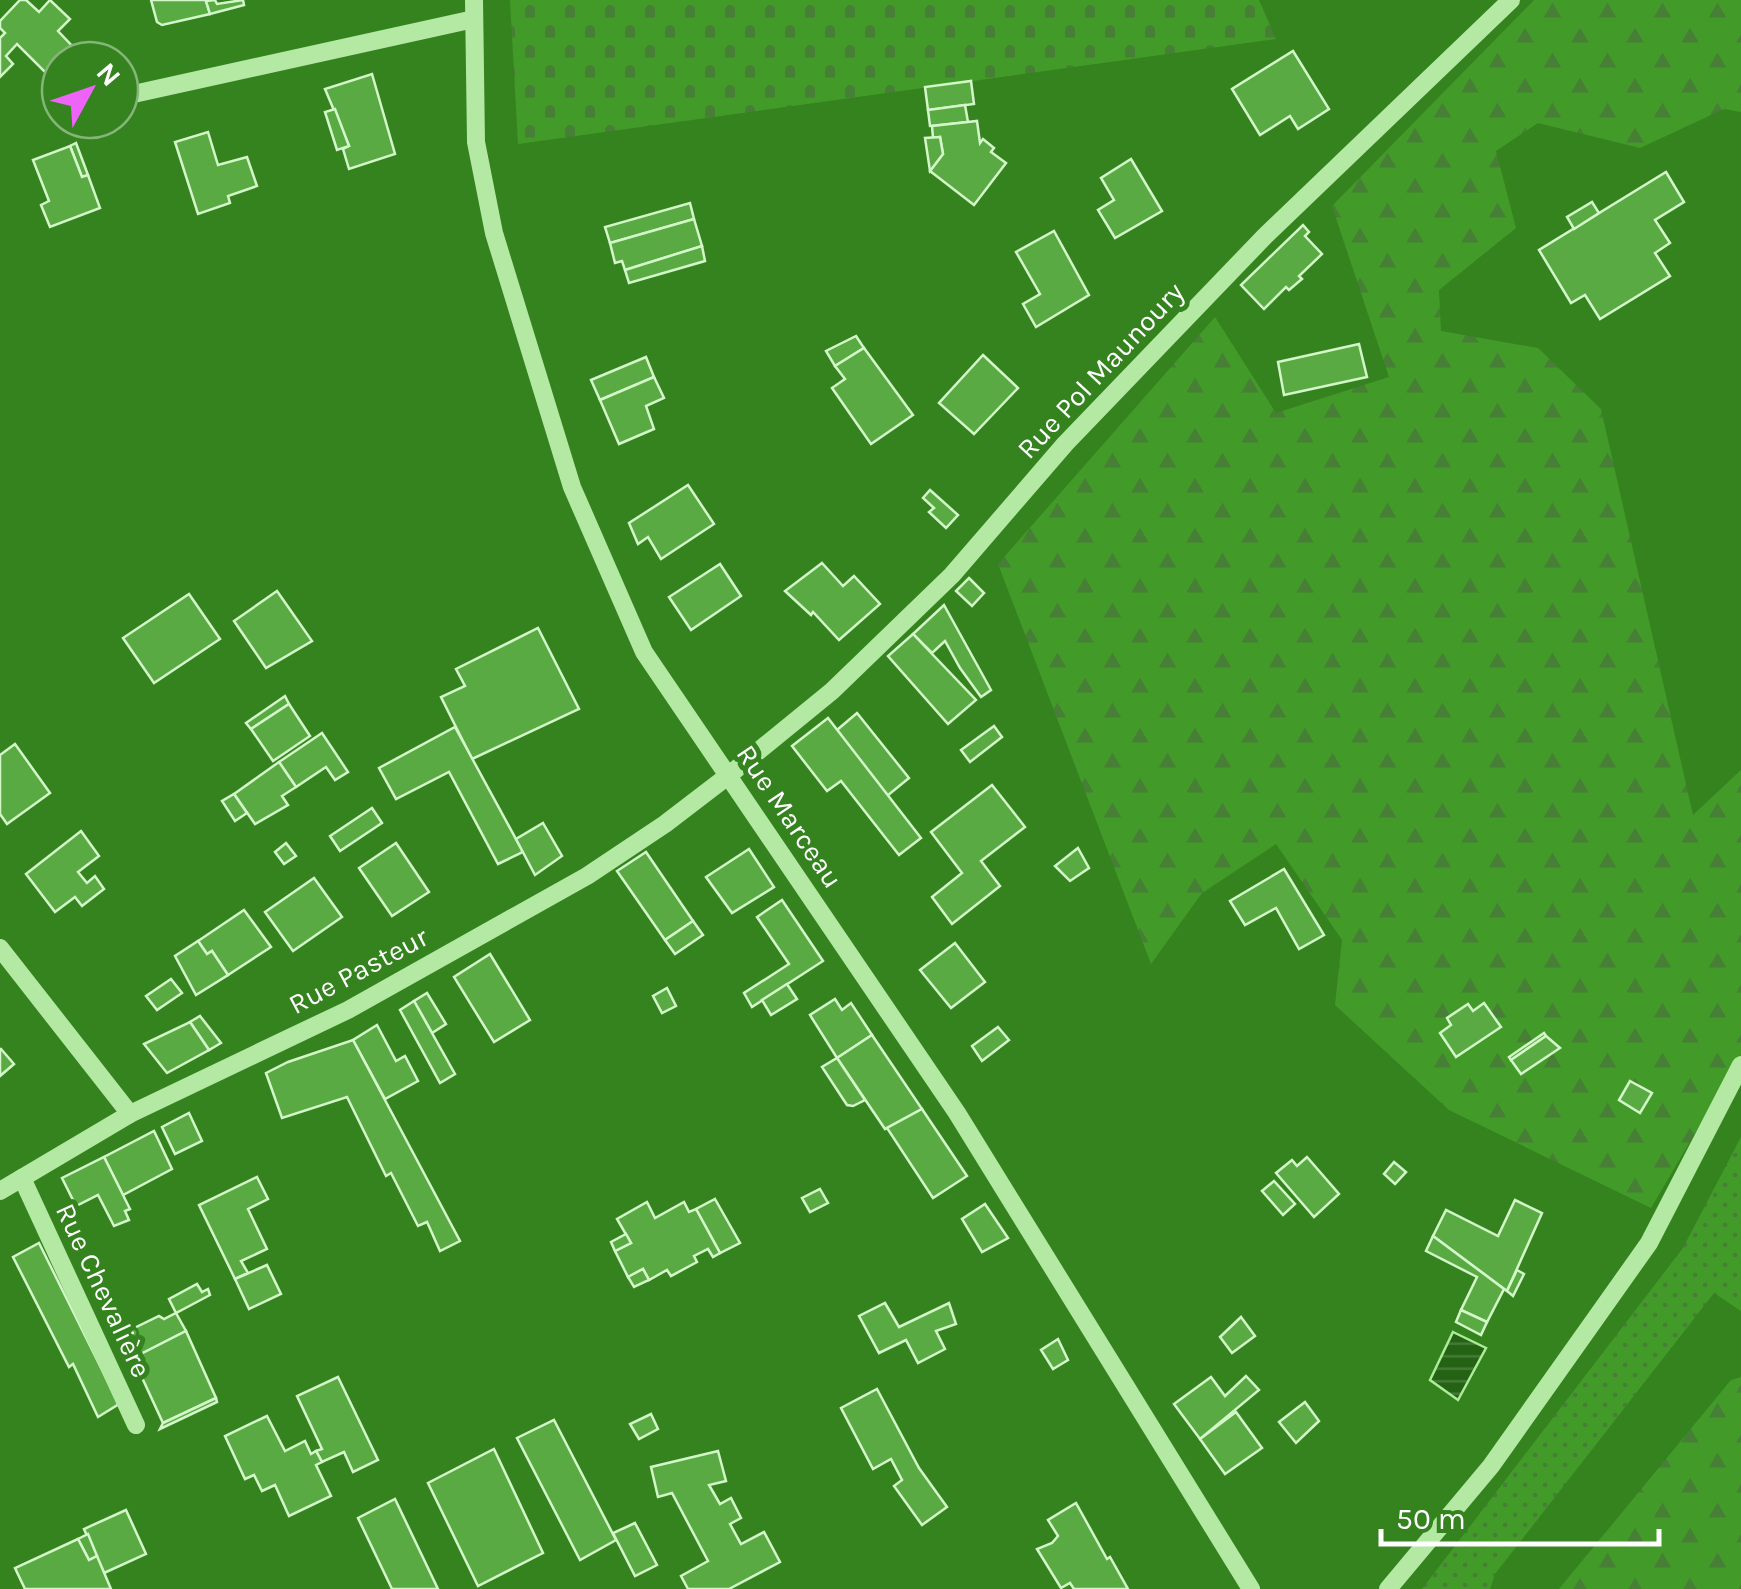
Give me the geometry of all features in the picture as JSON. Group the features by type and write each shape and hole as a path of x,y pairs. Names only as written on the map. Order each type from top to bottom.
{"street":[{"name":"Rue Pol Maunoury","path":"728,776 832,691 952,575 1065,444 1264,236 1510,0"},
{"name":"Rue Marceau","path":"474,10 476,142 494,232 572,487 644,652 968,1130 1250,1589"},
{"path":"140,91 474,10"},
{"name":"Rue Pasteur","path":"0,1192 130,1114 348,1010 536,904 665,824 728,776"},
{"path":"0,948 130,1114"},
{"path":"1388,1589 1491,1466 1649,1243 1741,1065"},
{"name":"Rue Chevalière","path":"22,1178 136,1425"}],"green space":[{"path":"510,0 1259,0 1276,39 518,144"},
{"path":"1534,0 1741,0 1741,112 1724,109 1640,148 1538,123 1496,151 1516,228 1439,290 1441,331 1538,348 1601,409 1693,815 1741,770 1741,1055 1651,1208 1449,1110 1335,1005 1342,940 1276,844 1202,893 1151,964 998,564 1215,317 1276,413 1389,377 1332,206"},
{"path":"1741,1137 1741,1311 1714,1293 1495,1574 1490,1589 1422,1589 1683,1248"},
{"path":"1741,1377 1741,1589 1559,1589 1731,1380"}],"shaded area":[{"path":"1453,1332 1486,1348 1458,1400 1430,1380"}],"building":[{"path":"20,0 26,0 39,12 50,0 70,19 58,31 67,40 40,40 40,67 17,44 6,56 13,64 0,77 0,38 5,33 0,21"},
{"path":"151,0 209,0 206,1 210,14 162,25 157,22"},
{"path":"215,0 217,4 243,0 244,5 210,14 206,1"},
{"path":"1293,51 1329,109 1298,129 1290,116 1260,135 1232,89"},
{"path":"372,74 395,154 349,169 343,149 349,146 325,89"},
{"path":"971,81 974,104 928,110 925,87"},
{"path":"965,105 968,122 930,126 928,110"},
{"path":"335,109 349,146 337,150 325,112"},
{"path":"977,121 980,143 983,139 994,148 991,152 1006,163 974,205 930,171 943,154 940,137 933,138 932,126"},
{"path":"208,132 218,165 247,157 257,186 228,196 230,203 198,214 175,142"},
{"path":"940,137 943,154 930,171 925,138"},
{"path":"76,143 88,175 82,177 70,146"},
{"path":"70,146 82,177 88,175 100,208 50,227 41,205 49,201 33,160"},
{"path":"1131,159 1162,211 1115,238 1098,210 1114,200 1101,178"},
{"path":"1666,172 1684,202 1655,220 1670,243 1655,253 1670,276 1600,319 1585,295 1571,303 1539,250"},
{"path":"1592,202 1599,213 1574,229 1567,217"},
{"path":"690,203 694,219 610,243 605,227"},
{"path":"694,219 702,246 625,270 622,261 615,263 610,243"},
{"path":"1303,225 1309,232 1305,236 1322,254 1299,276 1302,279 1289,290 1286,287 1264,309 1241,285"},
{"path":"1054,231 1089,295 1036,327 1023,304 1040,294 1016,252"},
{"path":"702,246 705,261 629,283 625,270"},
{"path":"856,336 864,348 835,366 826,351"},
{"path":"1359,344 1367,377 1284,395 1278,362"},
{"path":"864,348 913,415 871,444 832,388 845,379 835,366"},
{"path":"983,355 1018,388 974,434 939,403"},
{"path":"646,357 654,377 600,400 591,380"},
{"path":"654,377 664,398 646,406 654,429 619,444 600,400"},
{"path":"688,485 714,524 661,559 648,537 638,544 629,523"},
{"path":"930,490 958,515 946,528 929,512 934,508 923,498"},
{"path":"822,563 843,586 854,576 880,604 839,640 813,612 811,615 785,591"},
{"path":"720,564 741,596 691,630 669,597"},
{"path":"969,578 984,593 972,606 956,591"},
{"path":"277,591 312,641 266,668 234,621"},
{"path":"189,594 220,639 154,683 123,638"},
{"path":"944,605 991,690 981,697 945,641 932,653 913,634"},
{"path":"538,628 579,709 472,759 441,697 465,686 456,669"},
{"path":"913,634 976,700 948,724 888,656"},
{"path":"285,696 289,704 251,729 246,723"},
{"path":"289,704 310,736 273,761 251,729"},
{"path":"857,713 909,778 887,796 837,730"},
{"path":"828,718 921,838 899,855 841,781 827,791 792,746"},
{"path":"994,726 1002,737 970,762 961,750"},
{"path":"455,727 523,852 498,864 449,772 396,799 379,768"},
{"path":"322,733 348,772 335,780 326,767 296,787 279,762"},
{"path":"15,744 50,793 7,824 0,814 0,755"},
{"path":"279,762 296,787 282,796 288,805 255,824 234,794"},
{"path":"992,785 1025,827 981,861 1000,886 952,924 932,897 962,873 931,832"},
{"path":"234,794 247,813 235,821 222,801"},
{"path":"372,808 382,823 340,851 330,836"},
{"path":"543,823 562,856 535,875 516,839"},
{"path":"81,831 99,856 78,872 87,883 95,876 104,889 82,906 75,897 55,912 26,874"},
{"path":"286,843 296,856 284,864 275,852"},
{"path":"396,843 429,892 392,916 359,868"},
{"path":"1078,848 1089,868 1070,881 1055,866"},
{"path":"749,849 774,887 732,913 706,877"},
{"path":"646,852 693,921 665,940 617,871"},
{"path":"1284,869 1324,935 1299,949 1276,908 1245,925 1230,901"},
{"path":"314,878 342,917 293,951 265,912"},
{"path":"782,900 823,961 752,1007 744,993 789,964 757,917"},
{"path":"244,910 271,947 228,975 212,951 207,954 198,941"},
{"path":"693,921 703,935 675,954 665,940"},
{"path":"198,941 207,954 212,951 228,975 196,995 175,956"},
{"path":"955,943 985,982 951,1008 920,970"},
{"path":"490,954 530,1020 494,1042 454,977"},
{"path":"171,979 182,993 157,1010 146,996"},
{"path":"787,984 797,999 771,1015 762,1000"},
{"path":"667,988 676,1006 662,1013 653,996"},
{"path":"427,993 446,1024 432,1033 414,1001"},
{"path":"835,999 842,1010 851,1003 872,1035 837,1058 810,1015"},
{"path":"414,1001 455,1074 440,1083 400,1010"},
{"path":"1484,1003 1501,1027 1456,1057 1440,1033 1451,1025 1447,1018 1468,1004 1473,1011"},
{"path":"200,1016 221,1043 209,1050 190,1022"},
{"path":"190,1022 209,1050 167,1073 144,1044"},
{"path":"377,1025 396,1061 405,1056 418,1081 385,1099 353,1040"},
{"path":"998,1027 1009,1040 982,1061 972,1046"},
{"path":"1544,1033 1546,1036 1511,1060 1509,1057"},
{"path":"872,1035 922,1109 885,1129 837,1058"},
{"path":"1546,1036 1560,1048 1521,1074 1511,1060"},
{"path":"353,1040 460,1241 440,1251 427,1222 418,1226 391,1173 386,1176 347,1097 282,1118 266,1073"},
{"path":"0,1050 14,1064 0,1076"},
{"path":"837,1058 865,1100 853,1106 847,1105 822,1067"},
{"path":"1630,1081 1652,1093 1640,1113 1619,1100"},
{"path":"922,1109 967,1176 933,1198 887,1128"},
{"path":"189,1113 202,1141 175,1154 162,1127"},
{"path":"154,1131 172,1169 123,1195 104,1157"},
{"path":"104,1157 130,1209 125,1211 129,1220 114,1226 98,1195 76,1206 62,1178"},
{"path":"1307,1157 1339,1194 1314,1217 1276,1173 1292,1160 1297,1166"},
{"path":"1394,1162 1406,1172 1395,1184 1384,1174"},
{"path":"257,1177 268,1199 248,1209 267,1249 241,1261 248,1273 235,1279 199,1205"},
{"path":"1274,1181 1295,1204 1283,1215 1262,1191"},
{"path":"820,1189 828,1203 810,1212 802,1198"},
{"path":"715,1199 740,1243 720,1253 696,1209"},
{"path":"1515,1200 1542,1213 1507,1291 1433,1236 1446,1210 1498,1236"},
{"path":"647,1202 655,1218 684,1202 689,1212 696,1209 720,1253 713,1257 708,1249 694,1256 697,1262 671,1276 667,1270 649,1280 643,1269 628,1277 615,1251 631,1243 617,1219"},
{"path":"985,1204 1008,1238 982,1252 962,1219"},
{"path":"626,1234 631,1243 615,1251 611,1242"},
{"path":"1433,1236 1504,1289 1487,1322 1461,1310 1477,1277 1426,1251"},
{"path":"39,1243 119,1404 98,1417 13,1257"},
{"path":"267,1265 281,1294 249,1309 235,1279"},
{"path":"643,1269 649,1280 634,1287 628,1277"},
{"path":"1517,1270 1524,1274 1513,1296 1507,1291"},
{"path":"197,1284 202,1292 208,1289 210,1295 176,1313 169,1299"},
{"path":"885,1303 899,1327 949,1303 956,1324 936,1331 945,1349 918,1363 906,1340 879,1353 859,1316"},
{"path":"1461,1310 1487,1322 1481,1335 1456,1322"},
{"path":"176,1313 186,1331 133,1358 122,1334 159,1316 164,1319"},
{"path":"1241,1317 1255,1336 1232,1353 1220,1337"},
{"path":"186,1331 216,1398 163,1423 133,1358"},
{"path":"1058,1339 1068,1360 1053,1369 1041,1350"},
{"path":"1246,1376 1259,1390 1200,1439 1174,1404 1211,1377 1225,1396"},
{"path":"338,1377 378,1460 353,1472 344,1452 322,1462 316,1451 322,1449 297,1396"},
{"path":"877,1389 919,1468 947,1507 922,1525 894,1486 902,1480 891,1459 873,1469 841,1408"},
{"path":"216,1398 217,1402 160,1429 163,1423"},
{"path":"1305,1402 1319,1421 1296,1443 1279,1422"},
{"path":"1236,1412 1262,1448 1225,1474 1200,1439"},
{"path":"651,1414 658,1429 639,1439 630,1424"},
{"path":"267,1416 285,1451 305,1441 311,1454 316,1451 322,1462 316,1465 331,1496 289,1516 275,1485 262,1491 254,1475 245,1479 225,1436"},
{"path":"554,1420 616,1540 580,1560 517,1438"},
{"path":"494,1449 543,1553 478,1586 428,1483"},
{"path":"718,1451 726,1481 709,1485 720,1504 731,1498 741,1518 730,1524 741,1544 764,1532 780,1562 729,1589 688,1589 681,1576 708,1561 672,1493 658,1497 651,1467"},
{"path":"395,1499 438,1589 392,1589 358,1518"},
{"path":"1076,1503 1128,1589 1074,1589 1070,1583 1061,1588 1037,1549 1058,1536 1048,1520"},
{"path":"126,1510 146,1554 104,1573 84,1529"},
{"path":"635,1523 657,1565 635,1576 613,1533"},
{"path":"88,1534 97,1556 89,1560 78,1539"},
{"path":"78,1539 89,1560 97,1556 111,1589 25,1589 15,1568"}]}
